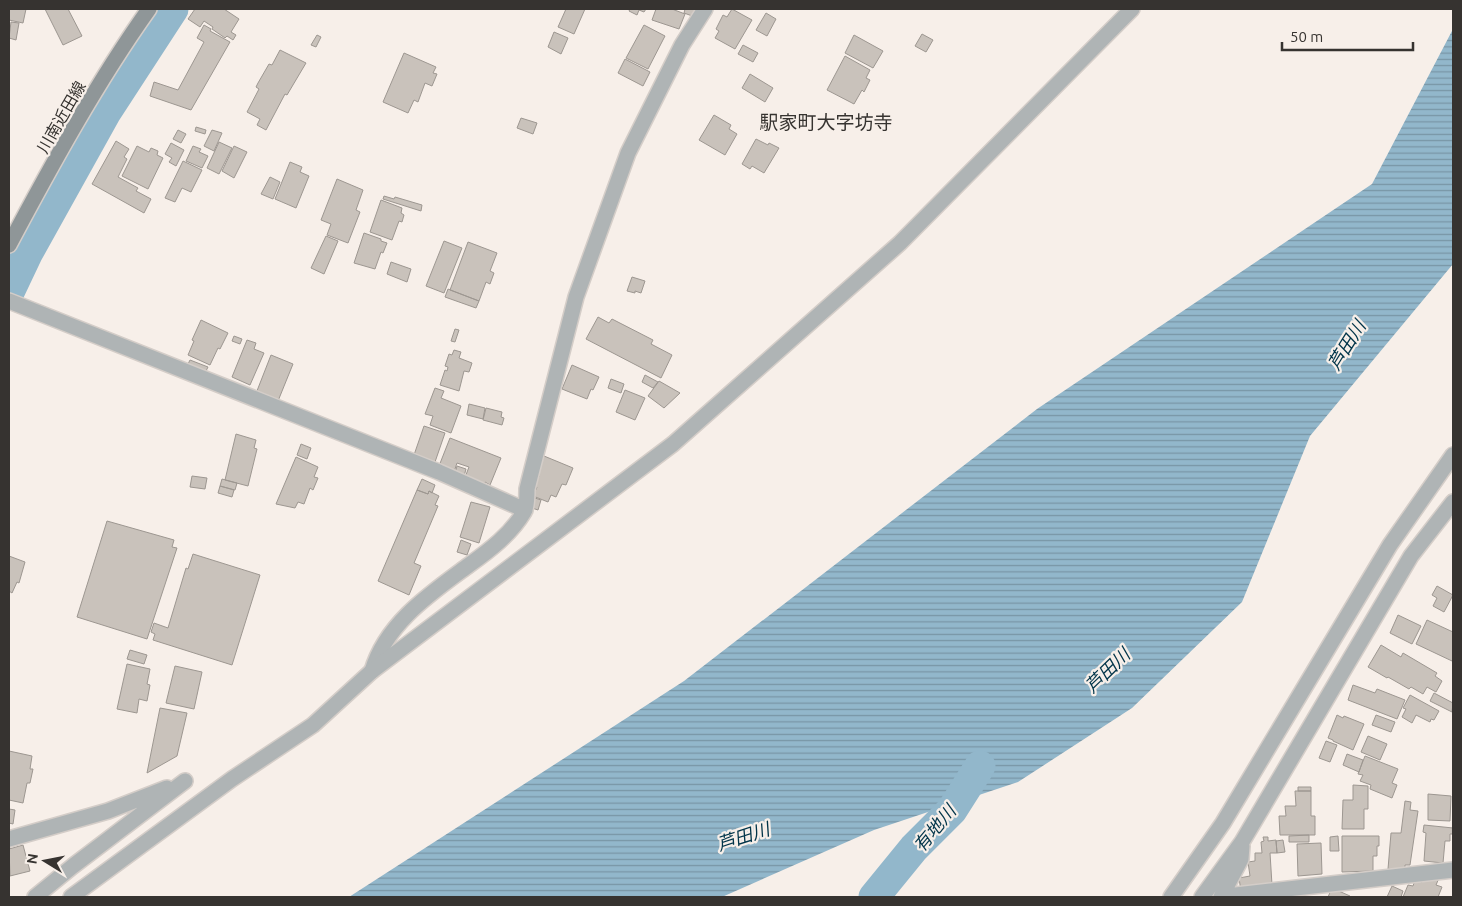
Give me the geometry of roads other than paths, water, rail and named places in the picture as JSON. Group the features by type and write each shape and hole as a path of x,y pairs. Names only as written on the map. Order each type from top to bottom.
{"main road":[{"name":"川南近田線","path":"9,246 36,194 121,47 148,9"}],"street":[{"path":"372,671 377,655 386,638 407,614 498,544 525,510 527,489 576,297 628,153 682,45 705,9"},
{"path":"71,897 232,780 313,725 372,671 680,437 900,244 1132,9"},
{"path":"9,301 439,472 525,510"},
{"path":"1171,897 1223,824 1390,545 1453,455"},
{"path":"1202,897 1242,842 1411,556 1453,502"},
{"path":"9,839 108,811 185,781 35,897"},
{"path":"1242,842 1241,859 1225,897 1453,870"}],"water":[{"name":"芦田川","path":"1453,29 1453,264 1310,436 1242,602 1132,708 1018,782 874,830 722,897 349,897 684,681 1037,409 1372,184"}],"waterway":[{"path":"9,292 27,254 106,112 173,9"},
{"name":"有地川","path":"874,897 914,848 952,810 980,766"}],"district":[{"name":"駅家町大字坊寺","path":"826,122"}]}
